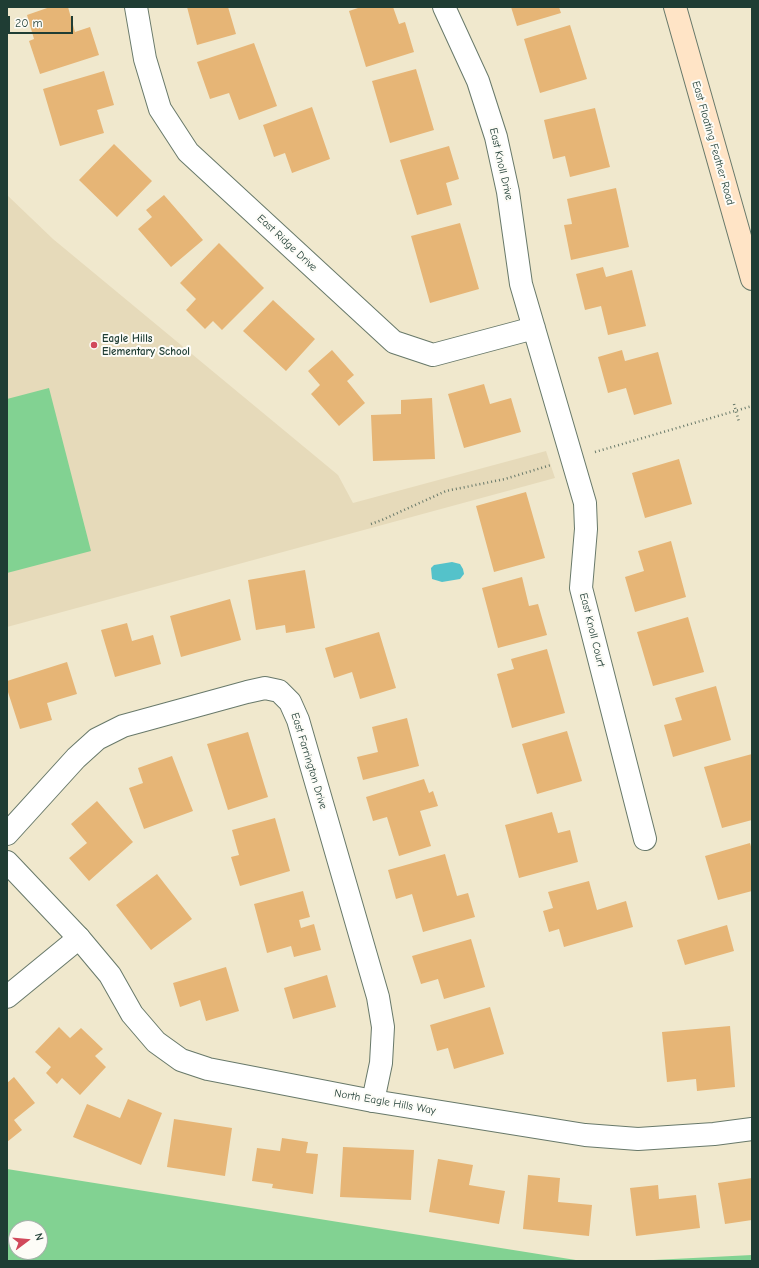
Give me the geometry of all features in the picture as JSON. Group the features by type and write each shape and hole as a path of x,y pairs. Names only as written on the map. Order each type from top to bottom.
{"main road":[{"name":"East Floating Feather Road","path":"675,7 750,266"}],"street":[{"name":"East Ridge Drive","path":"136,7 146,59 160,109 188,152 394,342 433,355 534,328"},
{"name":"East Knoll Drive","path":"444,7 478,81 496,137 508,192 521,284 534,328"},
{"name":"East Knoll Court","path":"534,328 585,503 586,529 581,588 645,839"},
{"name":"East Farrington Drive","path":"7,834 76,758 97,739 123,726 247,692 265,688 279,691 290,702 298,720 378,997 383,1027 382,1063 373,1101"},
{"name":"North Eagle Hills Way","path":"7,862 79,938 110,975 132,1014 156,1042 181,1060 208,1069 373,1101 585,1136 638,1139 714,1134 752,1129"},
{"path":"7,997 79,938"}],"path":[{"path":"734,404 739,422"},
{"path":"595,452 752,406"},
{"path":"370,524 446,491 505,478 554,464"}],"shaded area":[{"name":"Eagle Hills Elementary School","path":"7,195 53,239 338,475 353,503 546,451 555,478 7,627"}],"green space":[{"path":"49,388 91,551 7,573 7,399"},
{"path":"7,1169 582,1261 7,1261"},
{"path":"752,1255 752,1261 634,1261"}],"water":[{"path":"452,562 460,564 463,569 464,574 460,579 442,582 432,579 431,568 434,565"}],"building":[{"path":"50,7 68,7 75,32 90,27 99,55 40,74 29,41 34,39 27,15"},
{"path":"187,7 228,7 236,34 197,45"},
{"path":"361,7 393,7 399,24 405,22 414,52 366,67 349,11"},
{"path":"511,7 559,7 561,13 517,26"},
{"path":"570,25 587,79 540,93 524,39"},
{"path":"254,43 277,106 239,120 229,93 210,99 197,62"},
{"path":"416,69 434,130 390,143 372,81"},
{"path":"104,71 114,105 97,110 104,133 60,146 43,89"},
{"path":"312,107 330,159 292,173 285,153 274,157 263,125"},
{"path":"595,108 610,167 570,177 565,156 553,159 544,120"},
{"path":"114,144 152,181 117,217 79,180"},
{"path":"449,146 459,179 446,183 452,205 417,215 400,160"},
{"path":"616,188 629,247 571,260 564,225 572,224 567,199"},
{"path":"164,195 203,240 171,267 138,229 152,217 146,210"},
{"path":"460,223 479,289 430,303 411,236"},
{"path":"219,243 264,288 222,330 213,321 205,329 186,310 196,299 180,283"},
{"path":"603,267 606,277 632,270 646,326 608,335 601,306 585,310 576,274"},
{"path":"273,300 315,339 286,371 243,331"},
{"path":"332,350 354,375 347,381 365,403 339,426 311,394 320,385 308,371"},
{"path":"622,350 625,361 658,352 672,404 634,415 626,388 608,393 598,357"},
{"path":"484,384 490,404 511,398 521,432 464,448 448,394"},
{"path":"432,398 435,459 373,461 371,415 401,414 401,400"},
{"path":"679,459 692,504 645,518 632,473"},
{"path":"526,492 545,558 494,572 476,506"},
{"path":"671,541 686,597 635,612 625,577 644,571 638,551"},
{"path":"305,570 315,628 286,633 285,625 256,630 248,580"},
{"path":"522,577 529,606 538,604 547,635 498,648 482,588"},
{"path":"230,599 241,640 181,657 170,616"},
{"path":"688,617 704,672 653,686 637,632"},
{"path":"127,623 132,641 153,635 161,664 115,677 101,630"},
{"path":"379,632 396,688 360,699 352,672 334,678 325,648"},
{"path":"547,649 565,713 512,728 497,674 514,669 511,659"},
{"path":"67,662 77,694 47,703 52,720 20,729 7,689 7,681"},
{"path":"716,686 731,740 673,757 664,725 682,720 675,698"},
{"path":"407,718 419,766 363,780 357,757 378,752 372,727"},
{"path":"567,731 582,781 537,794 522,744"},
{"path":"248,732 268,797 228,810 207,744"},
{"path":"752,754 752,820 722,828 704,767"},
{"path":"172,756 193,811 144,829 129,788 143,783 138,768"},
{"path":"424,779 429,793 433,791 438,806 420,811 431,846 399,856 387,817 373,821 366,797"},
{"path":"97,801 133,842 89,881 69,858 87,843 71,824"},
{"path":"552,812 558,833 570,830 578,862 519,878 505,825"},
{"path":"275,818 290,871 240,886 231,857 239,855 232,830"},
{"path":"750,843 752,850 752,891 718,900 705,856"},
{"path":"445,854 457,896 468,893 475,917 423,932 412,894 396,899 388,870"},
{"path":"157,874 192,919 151,950 116,905"},
{"path":"589,881 597,910 626,901 633,927 564,947 559,929 549,932 543,911 553,908 548,892"},
{"path":"303,891 310,917 299,920 301,928 314,924 321,950 294,957 291,946 267,953 254,904"},
{"path":"727,925 734,951 685,965 677,940"},
{"path":"471,939 485,987 444,999 438,979 421,984 412,956"},
{"path":"226,967 239,1011 206,1021 200,1000 180,1007 173,983"},
{"path":"327,975 336,1007 293,1019 284,988"},
{"path":"490,1007 504,1054 454,1069 448,1048 437,1051 430,1025"},
{"path":"730,1026 735,1087 697,1091 696,1079 667,1082 662,1032"},
{"path":"59,1027 70,1038 81,1028 103,1049 95,1056 106,1067 80,1095 62,1078 57,1084 46,1073 51,1067 35,1052"},
{"path":"14,1077 35,1103 14,1120 22,1130 7,1142 7,1083"},
{"path":"128,1099 162,1113 141,1165 73,1137 87,1104 120,1118"},
{"path":"174,1119 232,1128 225,1176 167,1167"},
{"path":"282,1138 308,1142 306,1153 318,1154 313,1194 272,1188 273,1184 252,1181 257,1148 280,1151"},
{"path":"343,1147 414,1150 411,1200 340,1197"},
{"path":"438,1159 473,1165 469,1185 505,1191 499,1224 429,1212"},
{"path":"528,1175 560,1178 558,1202 592,1205 589,1236 523,1229"},
{"path":"752,1178 752,1220 725,1224 718,1183"},
{"path":"658,1185 659,1199 696,1195 700,1228 636,1236 630,1188"}],"place":[{"name":"Eagle Hills Elementary School","path":"94,345"}]}
